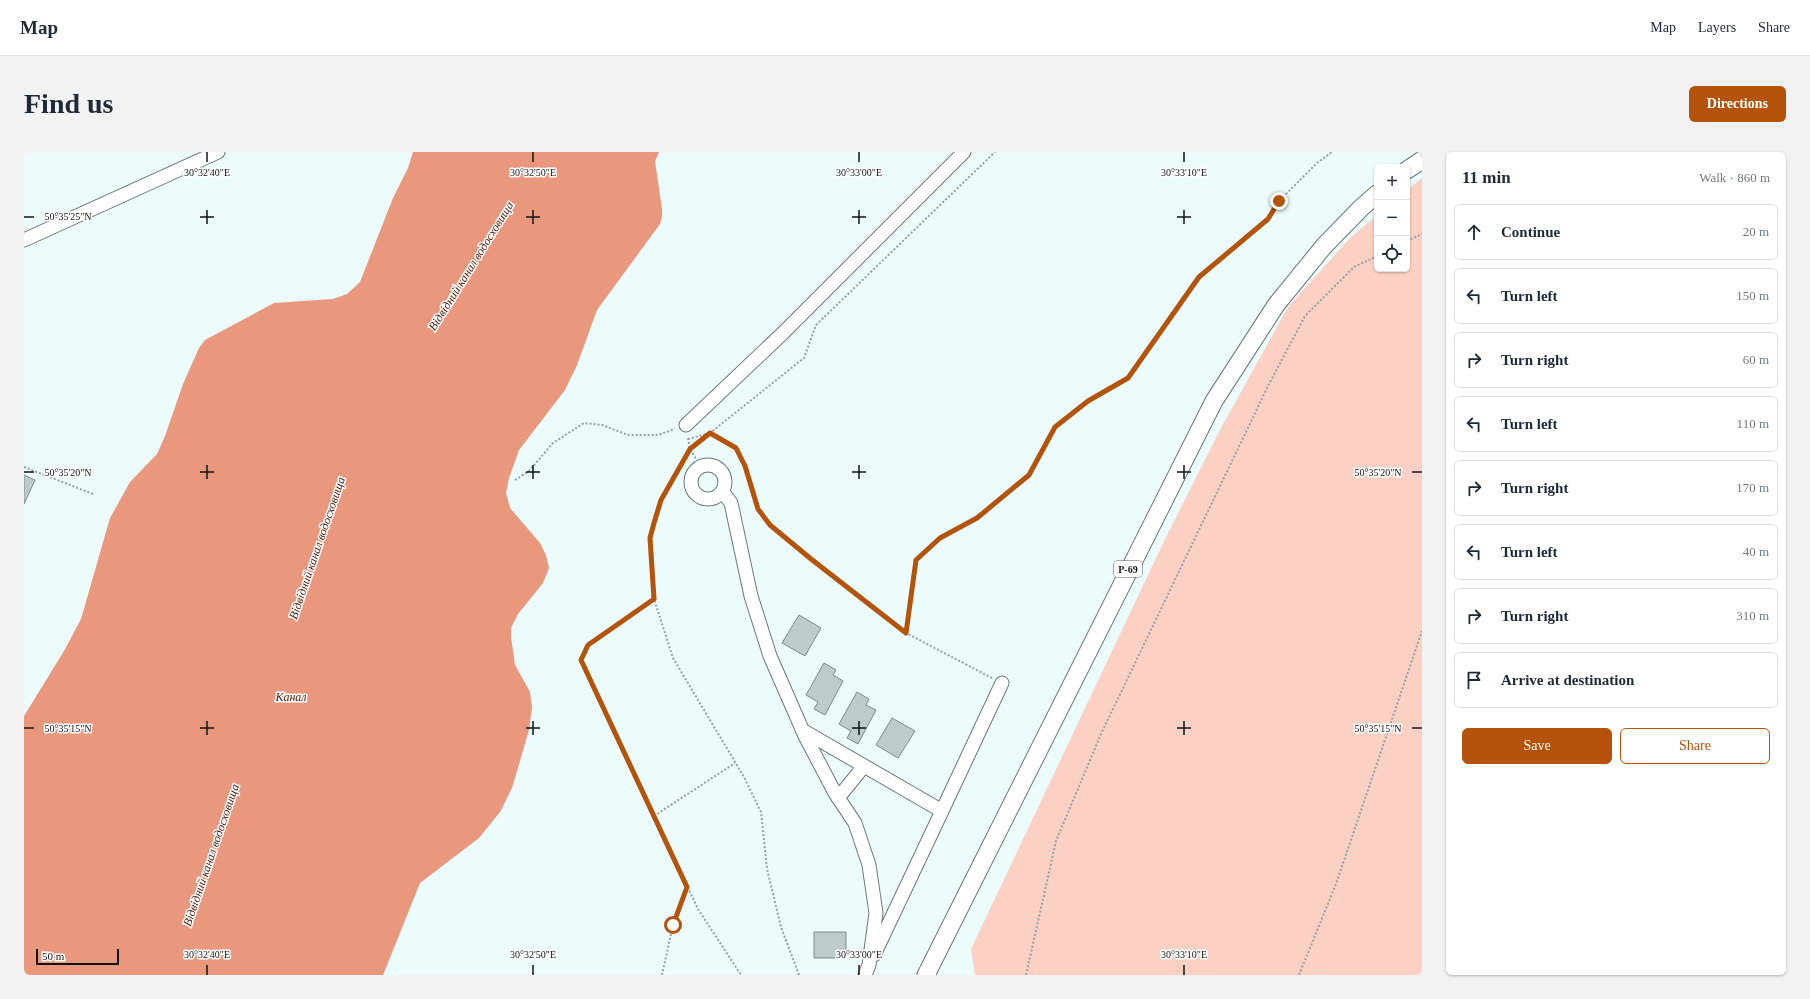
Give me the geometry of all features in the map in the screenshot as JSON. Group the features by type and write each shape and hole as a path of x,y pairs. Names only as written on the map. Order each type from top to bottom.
{"main road":[{"path":"1410,168 1422,160"},
{"name":"Р-69","path":"926,975 1214,401 1276,305 1324,246 1374,197"}],"street":[{"path":"24,240 218,152"},
{"path":"686,425 783,333 964,152"},
{"path":"712,466 721,471 725,481 722,491 714,498 698,495 694,490 692,485 693,474 701,467 712,466"},
{"path":"722,491 731,503 751,596 770,656 802,730 838,798 855,823 869,864 876,913 867,970"},
{"path":"867,970 1002,683"},
{"path":"802,730 942,811"},
{"path":"838,798 864,766"}],"path":[{"path":"799,975 782,927 767,869 760,812 735,762 673,658 654,599 650,538 661,500 690,449 804,358 816,325 995,152"},
{"path":"906,633 916,560 940,538 977,518 1029,475 1055,427 1088,401 1128,378 1199,277 1268,219 1279,201 1317,163 1332,152"},
{"path":"1410,240 1422,234"},
{"path":"1026,975 1056,841 1101,734 1268,386 1305,316 1354,267 1374,257"},
{"path":"515,480 529,471 554,443 584,423 602,425 628,436 658,435 686,425 690,449 701,467"},
{"path":"688,439 710,433 736,448 745,466 758,509 770,525 906,633 1002,683"},
{"path":"24,467 93,494"},
{"path":"654,599 588,645 581,660 698,909 741,975"},
{"path":"1299,975 1336,884 1422,631"},
{"path":"654,816 735,762"},
{"path":"662,975 673,925 687,887"}],"shaded area":[{"path":"1422,178 1422,975 975,975 971,949 1166,537 1221,428 1288,307 1350,238 1374,218 1374,272 1410,272 1410,188"}],"water":[{"name":"Канал","path":"413,152 659,152 655,161 662,209 660,224 597,310 577,365 565,390 519,450 509,478 506,493 510,508 540,543 546,555 549,568 543,583 518,614 511,628 515,665 530,692 532,707 529,730 512,788 500,812 479,838 420,883 383,975 24,975 24,716 64,651 81,619 110,518 130,482 157,454 165,436 183,384 199,348 205,340 274,303 333,299 347,294 360,282 393,198 408,168"}],"building":[{"path":"24,475 35,480 24,504"},
{"path":"799,615 821,628 805,656 782,643"},
{"path":"824,663 836,670 833,675 843,681 825,715 814,709 818,702 806,695"},
{"path":"857,692 869,699 866,705 876,710 858,744 847,738 851,731 839,724"},
{"path":"892,718 915,731 898,758 876,745"},
{"path":"814,932 846,932 846,958 814,958"}],"route":[{"path":"673,925 687,887 581,660 588,645 654,599 653,558 650,538 661,500 690,449 710,433 736,448 745,466 758,509 770,525 906,633 916,560 940,538 977,518 1029,475 1055,427 1088,401 1128,378 1199,277 1268,219 1279,201"}],"water label":[{"name":"Відвідний канал водосховища","path":"471,266"},
{"name":"Відвідний канал водосховища","path":"317,548"},
{"name":"Відвідний канал водосховища","path":"211,855"}]}
